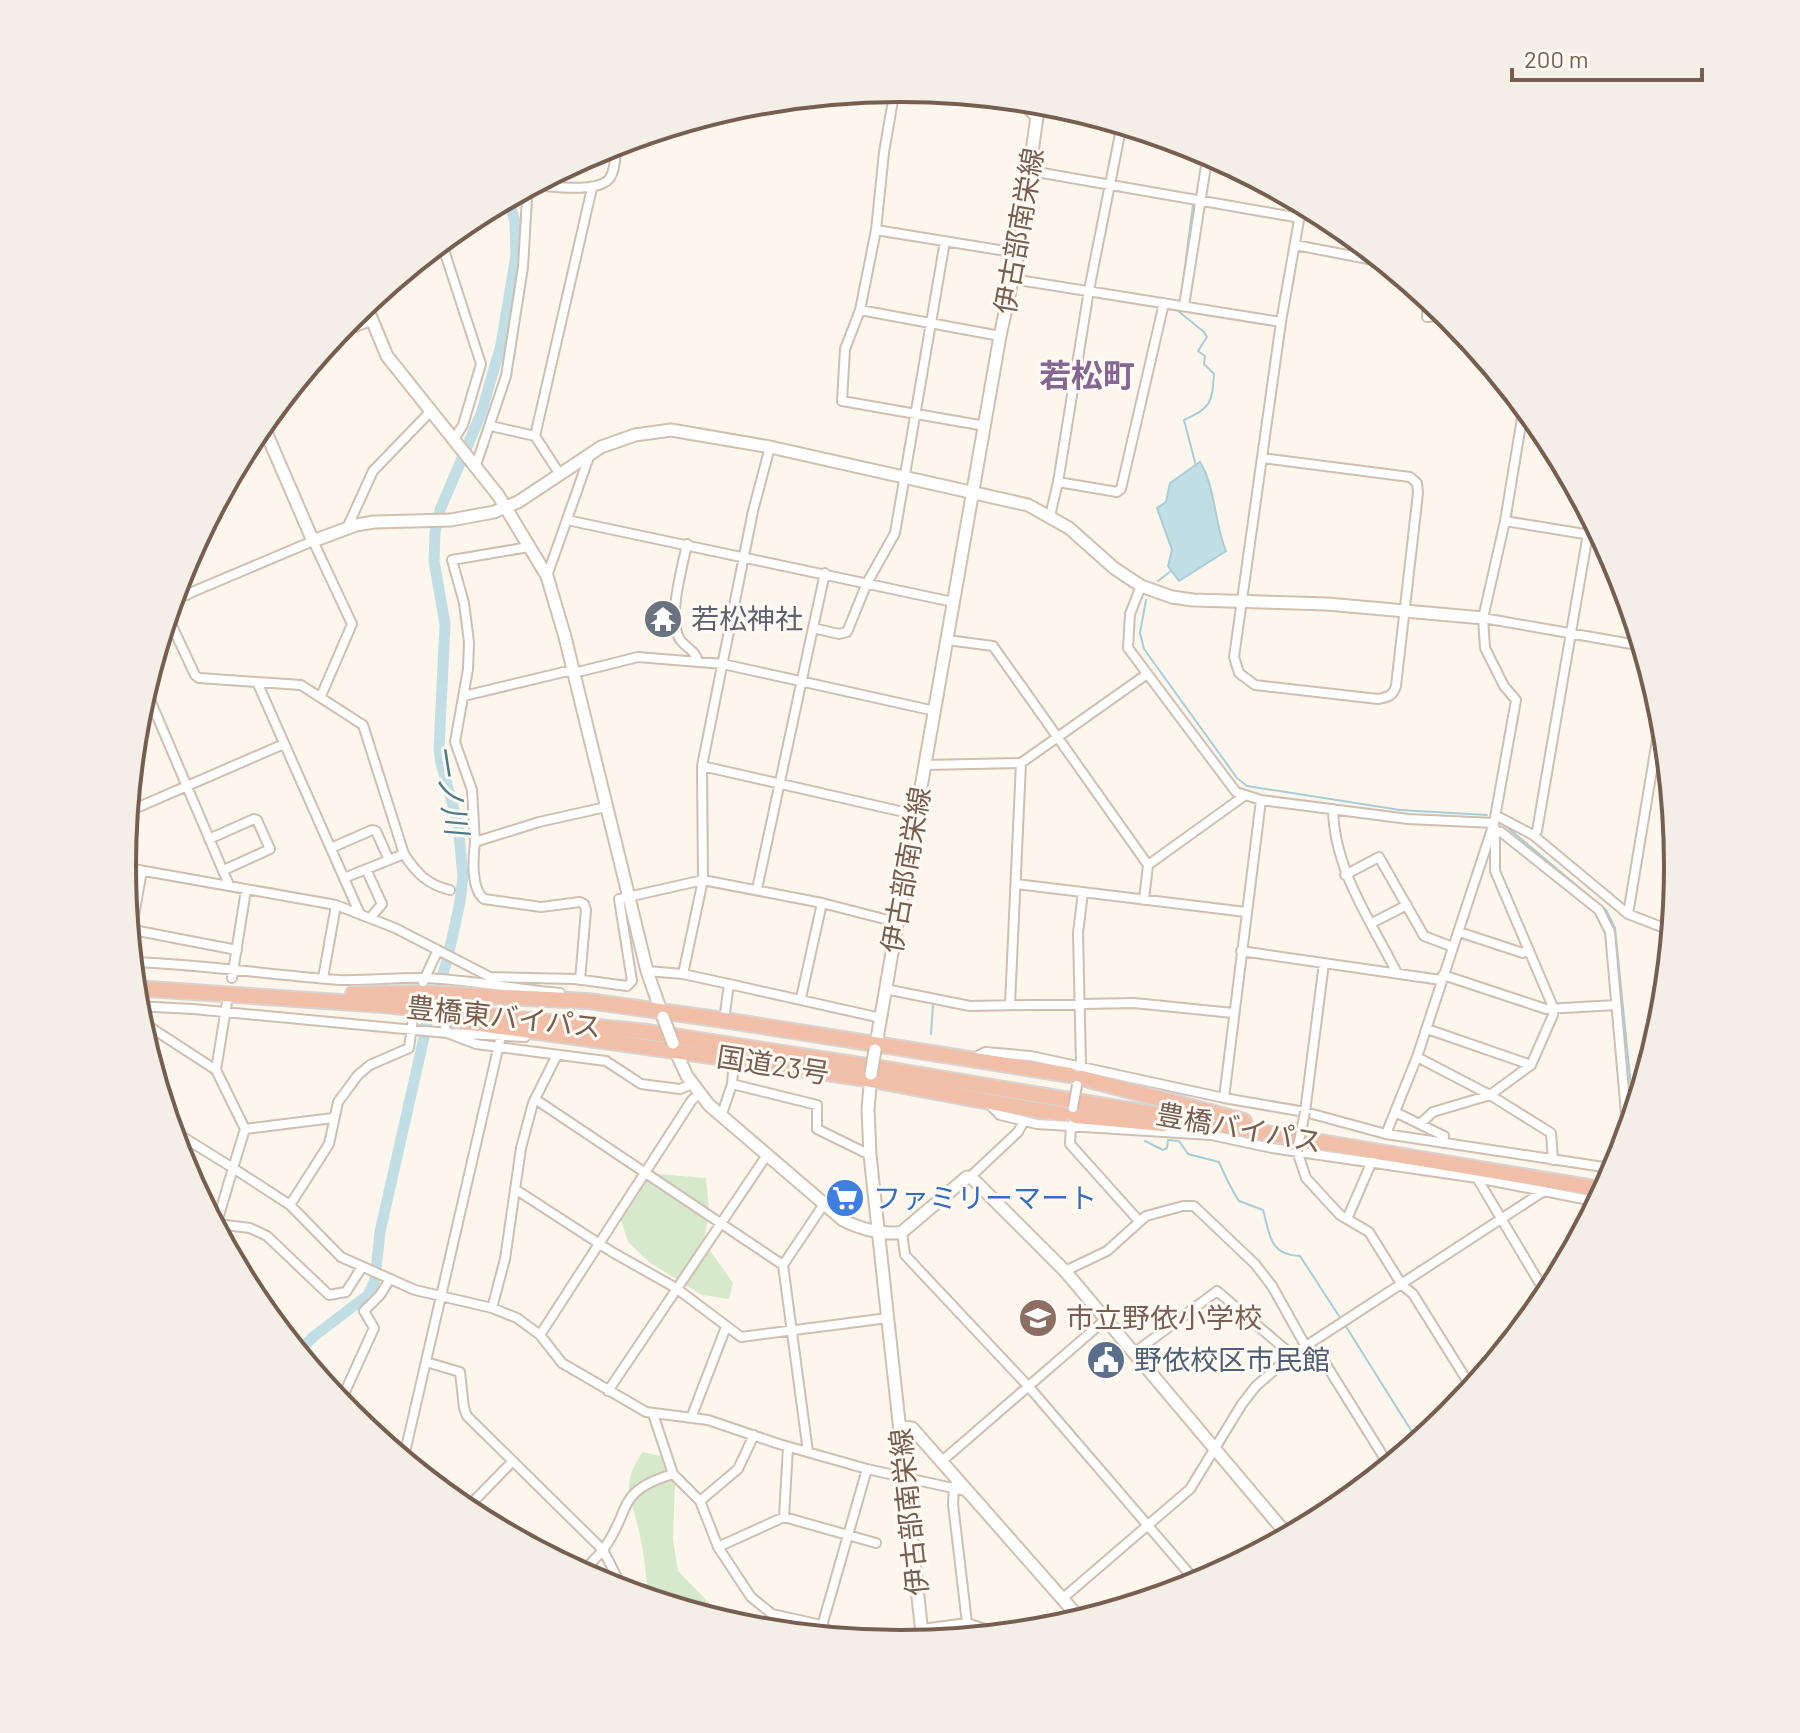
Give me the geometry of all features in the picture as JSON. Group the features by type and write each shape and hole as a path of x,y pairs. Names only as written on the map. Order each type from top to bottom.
{"highway":[{"path":"226,1003 420,1004 453,986 613,1005 724,1020 876,1047 1078,1074 1318,1141"},
{"name":"豊橋東バイパス","path":"146,990 226,1003 384,1005 400,1013 420,1004"},
{"path":"420,1004 443,1024"},
{"name":"豊橋東バイパス","path":"443,1024 647,1032 872,1073"},
{"name":"国道23号","path":"443,1024 674,1047 734,1059 872,1073"},
{"path":"872,1073 987,1103 1071,1116 1271,1134"},
{"name":"豊橋バイパス","path":"872,1073 1318,1141 1593,1188"}],"street":[{"path":"892,102 876,230 860,310 845,349 842,401 985,426"},
{"path":"1033,114 1038,120"},
{"name":"伊古部南栄線","path":"922,1629 868,1125 872,1073 896,922 1000,336 1018,253 1038,115"},
{"path":"1050,516 1120,135"},
{"path":"552,186 592,188 608,181 615,157"},
{"path":"1184,306 1206,166"},
{"path":"1031,171 1300,218 1281,322 1234,657 1239,673 1255,685 1388,698 1396,686 1417,483 1410,477 1262,458"},
{"path":"535,436 592,188"},
{"path":"475,463 491,426 506,376 523,267 527,199"},
{"path":"876,230 1018,253"},
{"path":"813,628 839,634 847,632 867,583 895,533 945,241"},
{"path":"1295,245 1362,258"},
{"path":"445,253 481,364 456,441"},
{"path":"1012,279 1281,322"},
{"path":"1058,482 1117,492 1121,489 1164,303"},
{"path":"860,310 1000,336"},
{"path":"369,316 387,356 475,463 547,576 647,971 674,1047 695,1089 721,1117 851,1224 896,1234 970,1177 1018,1132 1024,1121"},
{"path":"360,325 371,321"},
{"path":"347,528 373,471 430,412"},
{"path":"1421,1123 1433,1112 1490,1095 1531,1065 1553,1015 1553,1007 1495,871 1496,824 1516,700 1504,686 1485,648 1483,618 1523,424"},
{"path":"491,426 535,436 559,473"},
{"path":"187,595 347,528 394,520 475,517 505,508 591,454 635,435 671,430 770,447 1028,505 1069,528 1114,568 1141,586 1182,599 1327,604 1483,618 1631,644"},
{"path":"268,437 352,624 321,696"},
{"path":"683,974 703,880 702,766 753,511 770,447"},
{"path":"547,576 591,454"},
{"path":"567,520 953,602"},
{"path":"1505,521 1588,535 1537,831 1533,835"},
{"path":"687,544 674,605 679,638 697,655 698,662"},
{"path":"529,547 452,560 464,603 469,642 468,669 455,742 472,790 478,895 484,899 541,907 584,904 580,980"},
{"path":"757,889 825,573"},
{"path":"1141,586 1130,614 1128,648 1230,787 1244,796 1261,800 1408,819 1496,824 1533,835 1628,914 1662,927"},
{"path":"174,629 199,678 301,685 366,729 404,854 433,886 450,890"},
{"path":"947,640 993,646 1148,865 1144,900"},
{"path":"464,696 638,657 723,664 935,711"},
{"path":"926,765 1021,763 1147,674"},
{"path":"257,682 359,912"},
{"path":"153,706 229,885"},
{"path":"138,807 284,744"},
{"path":"1628,914 1655,750"},
{"path":"1010,1004 1021,763"},
{"path":"702,766 917,815"},
{"path":"1148,865 1244,796"},
{"path":"1224,1098 1261,800"},
{"path":"475,842 539,822 606,807"},
{"path":"1333,809 1333,829 1345,875 1397,973"},
{"path":"209,839 257,820 270,849 224,870"},
{"path":"1386,1134 1427,1029 1496,824"},
{"path":"1496,824 1501,832 1599,910 1606,919 1610,932 1625,1107"},
{"path":"331,848 372,830 376,831 389,860"},
{"path":"344,878 404,854"},
{"path":"1345,875 1379,857 1424,936 1453,947"},
{"path":"366,869 382,904 371,917"},
{"path":"136,870 336,905 371,917 490,977 514,980 631,984 619,899 703,880 822,903 896,922"},
{"path":"137,895 142,871"},
{"path":"1016,884 1246,912"},
{"path":"232,978 246,890"},
{"path":"1083,892 1078,933 1078,1074 1070,1144 1139,1221"},
{"path":"801,998 822,903"},
{"path":"323,978 336,905"},
{"path":"1372,923 1407,905"},
{"path":"138,931 237,950"},
{"path":"1459,932 1523,953 1529,950"},
{"path":"290,1205 329,1144 338,1102 358,1075 370,1065 409,1048 438,950"},
{"path":"1241,951 1442,977 1546,1009 1616,1005"},
{"path":"453,986 460,962"},
{"path":"142,963 323,978 420,1004"},
{"path":"1324,963 1297,1151 1306,1178 1340,1215 1369,1232 1402,1285 1413,1294 1467,1380"},
{"path":"647,971 683,974 881,1018"},
{"path":"724,1020 729,984"},
{"path":"885,989 970,1006 1134,1003 1233,1013"},
{"path":"216,1070 226,1003"},
{"path":"148,1006 420,1004"},
{"path":"443,1024 456,1039 606,1061 641,1084 695,1089"},
{"path":"153,1029 216,1070 245,1129 219,1215"},
{"path":"1427,1029 1531,1065"},
{"path":"406,1449 500,1044"},
{"path":"492,1308 505,1259 521,1148 535,1099 557,1055"},
{"path":"1417,1057 1490,1095 1551,1133 1553,1160"},
{"path":"721,1117 732,1084 734,1059"},
{"path":"1078,1074 1305,1112 1386,1134 1603,1167"},
{"path":"732,1084 817,1105 817,1129 870,1155"},
{"path":"540,1335 645,1174 695,1089"},
{"path":"535,1099 783,1265"},
{"path":"987,1103 1000,1115 1024,1121 1071,1116 1211,1135 1477,1178 1588,1200"},
{"path":"1395,1112 1444,1136 1443,1143"},
{"path":"245,1129 333,1118"},
{"path":"186,1139 290,1205 341,1257 389,1279 517,1318 540,1335 562,1363 646,1412 708,1420 867,1469 968,1491"},
{"path":"608,1391 767,1155"},
{"path":"1347,1219 1372,1161"},
{"path":"970,1177 1065,1271 1282,1529"},
{"path":"1477,1178 1540,1284"},
{"path":"515,1189 676,1288 741,1337 888,1318"},
{"path":"1062,1599 1190,1489 1220,1437 1256,1386 1292,1355 1544,1191"},
{"path":"808,1452 783,1265 824,1204"},
{"path":"1065,1271 1107,1251 1146,1216 1187,1205 1200,1211 1255,1264 1272,1286 1305,1345 1325,1363 1384,1457"},
{"path":"226,1227 250,1228 267,1236 329,1295 346,1292 365,1268"},
{"path":"902,1232 905,1255 1029,1387 1190,1574"},
{"path":"345,1392 374,1328 364,1311 380,1295 389,1279"},
{"path":"1134,1353 1217,1291 1292,1355"},
{"path":"942,1461 1105,1320"},
{"path":"691,1418 726,1327"},
{"path":"426,1362 460,1372 465,1413 603,1550 617,1576"},
{"path":"653,1414 673,1474 700,1501 718,1547 761,1607 781,1618 822,1626 867,1469"},
{"path":"900,1427 912,1428 1071,1611"},
{"path":"700,1501 738,1469 754,1435"},
{"path":"784,1517 788,1447"},
{"path":"474,1501 513,1461"},
{"path":"589,1565 603,1550 625,1506 640,1487 673,1474"},
{"path":"954,1486 953,1504 967,1623"},
{"path":"718,1547 784,1517 876,1543"},
{"path":"922,1629 967,1623 977,1626"}],"green space":[{"path":"646,1173 706,1178 709,1211 704,1242 733,1283 729,1299 702,1295 649,1262 628,1242 621,1220 637,1196"},
{"path":"643,1452 664,1457 675,1483 673,1540 678,1571 712,1607 647,1588 629,1484 635,1464"}],"water":[{"path":"1200,462 1209,483 1226,551 1179,581 1168,566 1172,550 1157,508 1166,502 1170,483"}],"waterway":[{"path":"1181,297 1193,205"},
{"name":"一ノ川","path":"304,1346 368,1295 375,1280 380,1232 427,1024 447,961 460,902 463,877 458,824 439,749 445,624 434,561 435,532 440,510 481,414 501,345 516,255 515,222 511,208"},
{"path":"1177,310 1207,337 1198,351 1205,356 1204,364 1214,374 1211,398 1205,408 1184,420 1196,466"},
{"path":"1158,581 1171,571"},
{"path":"1146,600 1140,633 1144,649 1237,778 1247,786 1400,810 1487,815"},
{"path":"1502,823 1606,910 1615,928 1631,1088"},
{"path":"931,1034 933,1005"},
{"path":"1145,1141 1163,1150 1167,1148 1168,1140 1179,1141 1188,1154 1219,1162 1239,1201 1263,1210 1276,1247 1282,1252 1300,1256 1339,1316"},
{"path":"1345,1325 1413,1433"}],"place":[{"name":"若松神社","path":"663,619"},
{"name":"ファミリーマート","path":"845,1198"},
{"name":"市立野依小学校","path":"1038,1318"},
{"name":"野依校区市民館","path":"1106,1360"}],"district":[{"name":"若松町","path":"1087,376"}]}
